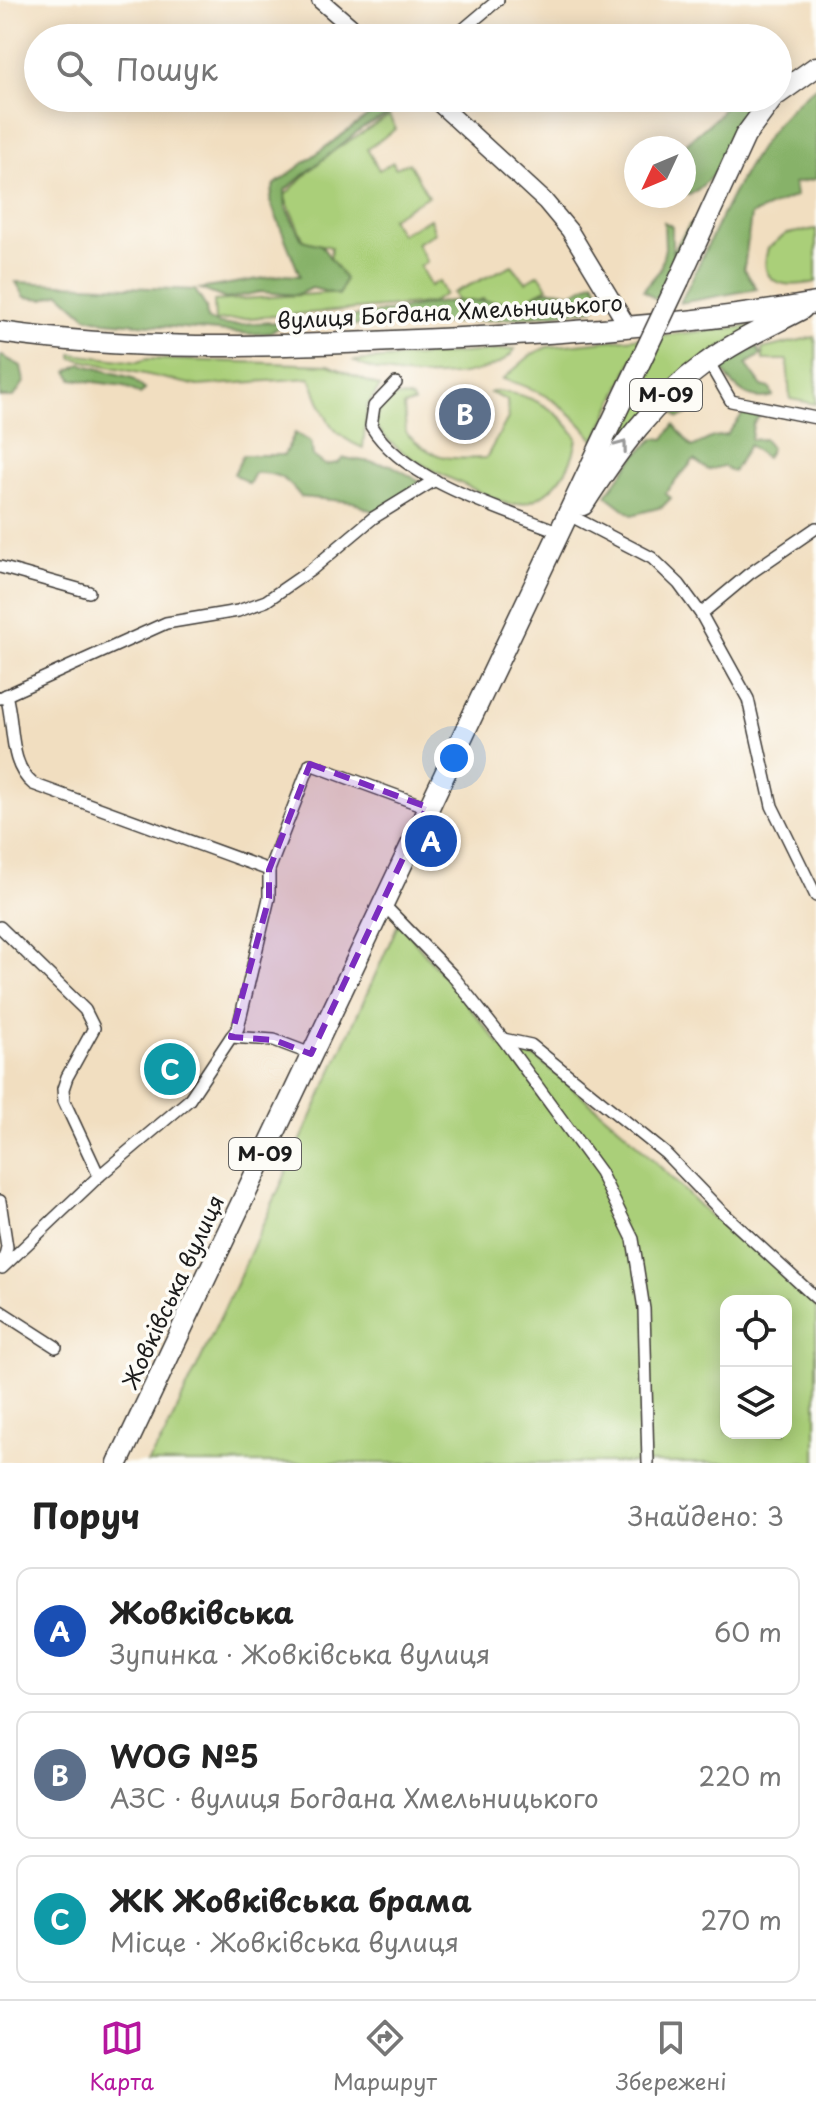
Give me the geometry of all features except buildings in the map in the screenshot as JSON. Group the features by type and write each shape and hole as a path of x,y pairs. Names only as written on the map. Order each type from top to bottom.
{"highway":[{"path":"792,84 816,67"},
{"name":"М-09","path":"427,807 568,525 745,136 763,112"},
{"name":"М-09","path":"568,525 619,450 651,410 708,361 815,302"},
{"name":"вулиця Богдана Хмельницького","path":"0,332 96,343 229,348 552,334 815,302"},
{"name":"Жовківська вулиця","path":"118,1463 427,807"}],"street":[{"path":"320,0 348,24"},
{"path":"470,24 498,0"},
{"path":"448,112 545,201 600,277 628,327"},
{"path":"708,361 731,401 816,418"},
{"path":"396,383 374,406 371,426 390,452 435,480 568,525 652,558 679,584 701,614 748,699 772,806 816,896"},
{"path":"269,870 33,784 20,774 15,759 13,719 3,696 166,623 238,611 266,601 373,518 435,480"},
{"path":"701,614 749,574 816,528"},
{"path":"0,567 89,592"},
{"path":"1,1270 99,1176 189,1100 238,1028 269,898 269,870 310,764 427,807"},
{"path":"383,904 452,975 503,1039 600,1172 633,1239 644,1309 648,1463"},
{"path":"0,927 85,1010 94,1028 63,1089 64,1101 99,1176"},
{"path":"231,1037 274,1040 311,1054"},
{"path":"503,1039 531,1045 665,1153 720,1210 816,1298"},
{"path":"0,1201 7,1247 1,1270"},
{"path":"0,1311 56,1347"}],"highlighted area":[{"path":"310,764 427,807 311,1054 274,1040 231,1037 269,898 269,870"}],"green space":[{"path":"816,87 816,179 794,183 796,196 751,215 744,269 757,289 680,303 754,156 773,129 788,112 792,112 793,106"},
{"path":"373,112 393,112 362,128 285,190 286,208 302,240 321,245 345,279 339,295 312,288 296,295 260,292 226,299 200,289 283,275 300,276 270,201 274,185"},
{"path":"721,112 748,112 720,165 696,190 695,136"},
{"path":"389,116 396,129 367,149 379,170 393,162 395,168 409,163 428,196 391,218 400,234 430,219 435,233 417,243 427,262 420,266 430,286 439,281 445,294 431,303 215,321 214,301 329,293 331,247 304,241 284,196 325,156"},
{"path":"664,222 672,226 672,252 690,224 698,224 657,300 643,290 660,270 665,248"},
{"path":"816,229 816,282 795,285 777,282 766,271 768,248 786,234"},
{"path":"512,265 526,282 539,274 548,287 507,307 490,305 483,299 462,306 453,293"},
{"path":"594,281 603,298 594,309 450,323 306,324 450,301 527,301 537,293 548,290 572,293"},
{"path":"16,282 195,290 206,307 207,319 216,323 284,324 268,333 251,334 105,321 87,317 60,293 44,299 25,297"},
{"path":"763,325 719,348 596,472 657,353 635,355 595,441 555,401 503,379 532,354 547,347"},
{"path":"814,337 816,404 790,399 787,360 763,360 762,349"},
{"path":"757,347 761,355 746,364 762,386 770,388 773,396 765,398 742,392 730,381 721,366"},
{"path":"515,349 504,360 486,369 439,376 390,373 354,361"},
{"path":"72,354 137,362 147,359 329,365 380,387 367,406 363,448 333,428 310,378 198,386 72,358"},
{"path":"0,355 21,366 24,382 14,397 0,397"},
{"path":"81,364 132,378 145,390 140,394 124,386 72,379 68,371"},
{"path":"697,385 706,395 691,412 679,418 674,413"},
{"path":"490,393 519,395 542,404 561,418 577,438 563,475 545,494 533,500 507,504 435,471 400,450 375,424 386,401 397,397 412,399 414,403 404,406 406,433 416,442 442,456 486,458 508,418 507,400"},
{"path":"748,407 762,413 753,424 751,440 764,439 771,448 766,458 749,445 733,472 723,466 708,470 694,460 665,493 671,498 662,507 632,515 606,495 636,455 655,438 664,439 674,425 692,447 713,437 727,435"},
{"path":"295,433 311,442 313,456 325,465 338,463 344,458 391,465 421,482 378,514 353,502 301,497 276,475 255,473 249,484 234,474 243,455 284,455"},
{"path":"399,922 500,1045 538,1059 625,1132 710,1216 761,1248 816,1306 816,1463 147,1463 165,1435"}],"place":[{"name":"WOG №5","path":"465,414"},
{"name":"Жовківська","path":"431,841"},
{"name":"ЖК Жовківська брама","path":"170,1069"}]}
